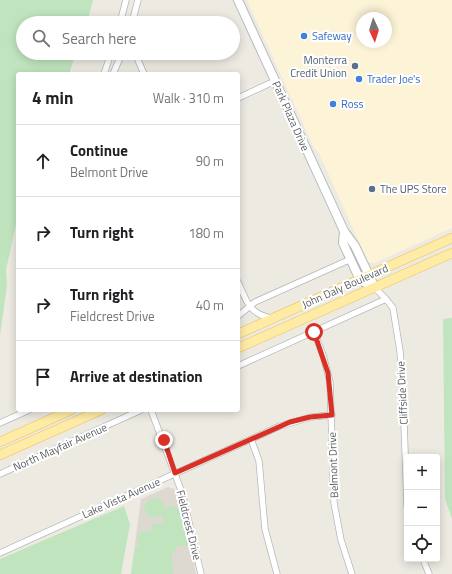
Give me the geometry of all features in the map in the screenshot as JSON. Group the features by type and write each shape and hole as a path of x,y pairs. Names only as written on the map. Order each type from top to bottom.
{"main road":[{"name":"John Daly Boulevard","path":"240,333 452,238"},
{"name":"John Daly Boulevard","path":"240,347 452,253"},
{"path":"0,442 67,412"},
{"path":"0,455 97,412"}],"street":[{"path":"122,16 126,0"},
{"path":"134,16 138,0"},
{"name":"Park Plaza Drive","path":"238,0 344,231 355,246 364,278"},
{"path":"105,72 109,60"},
{"path":"114,72 119,60"},
{"path":"138,60 143,72"},
{"path":"240,97 275,81"},
{"name":"Park Plaza Drive","path":"344,231 344,243 351,259 364,278 375,288"},
{"path":"240,314 249,305 351,259"},
{"path":"240,286 249,305 258,314 273,318"},
{"name":"Cliffside Drive","path":"375,288 386,299 394,314 402,366 406,490"},
{"path":"240,365 386,299"},
{"name":"Belmont Drive","path":"314,332 328,373 332,415 335,509 341,540 352,574"},
{"path":"0,423 24,412"},
{"name":"North Mayfair Avenue","path":"0,474 137,412"},
{"name":"Fieldcrest Drive","path":"152,412 175,473 189,518 201,574"},
{"name":"Lake Vista Avenue","path":"0,553 290,422 310,417 332,415"},
{"path":"251,439 259,461 265,529 276,574"},
{"path":"424,562 429,574"}],"shaded area":[{"path":"247,0 452,0 452,228 375,263 368,262 319,153 314,148"},
{"path":"168,487 174,489 191,546 196,574 131,574 141,499"}],"green space":[{"path":"0,0 93,0 89,16 16,16 16,60 74,60 70,72 16,72 16,224 6,270 7,285 0,336"},
{"path":"452,318 452,519 445,499 443,319"},
{"path":"151,498 160,499 164,504 165,510 171,505 179,509 189,546 176,546 176,552 172,552 173,574 131,574 135,548 141,543 137,542 138,534 143,531 151,532 152,524 163,524 163,514 154,518 145,513 144,506"},
{"path":"124,506 130,524 121,574 0,574 0,559"}],"place":[{"name":"Safeway","path":"304,36"},
{"name":"Monterra Credit Union","path":"355,66"},
{"name":"Trader Joe's","path":"359,79"},
{"name":"Ross","path":"333,104"},
{"name":"The UPS Store","path":"372,189"}],"route":[{"path":"164,440 175,473 290,422 320,415 332,415 328,373 314,332"}]}
